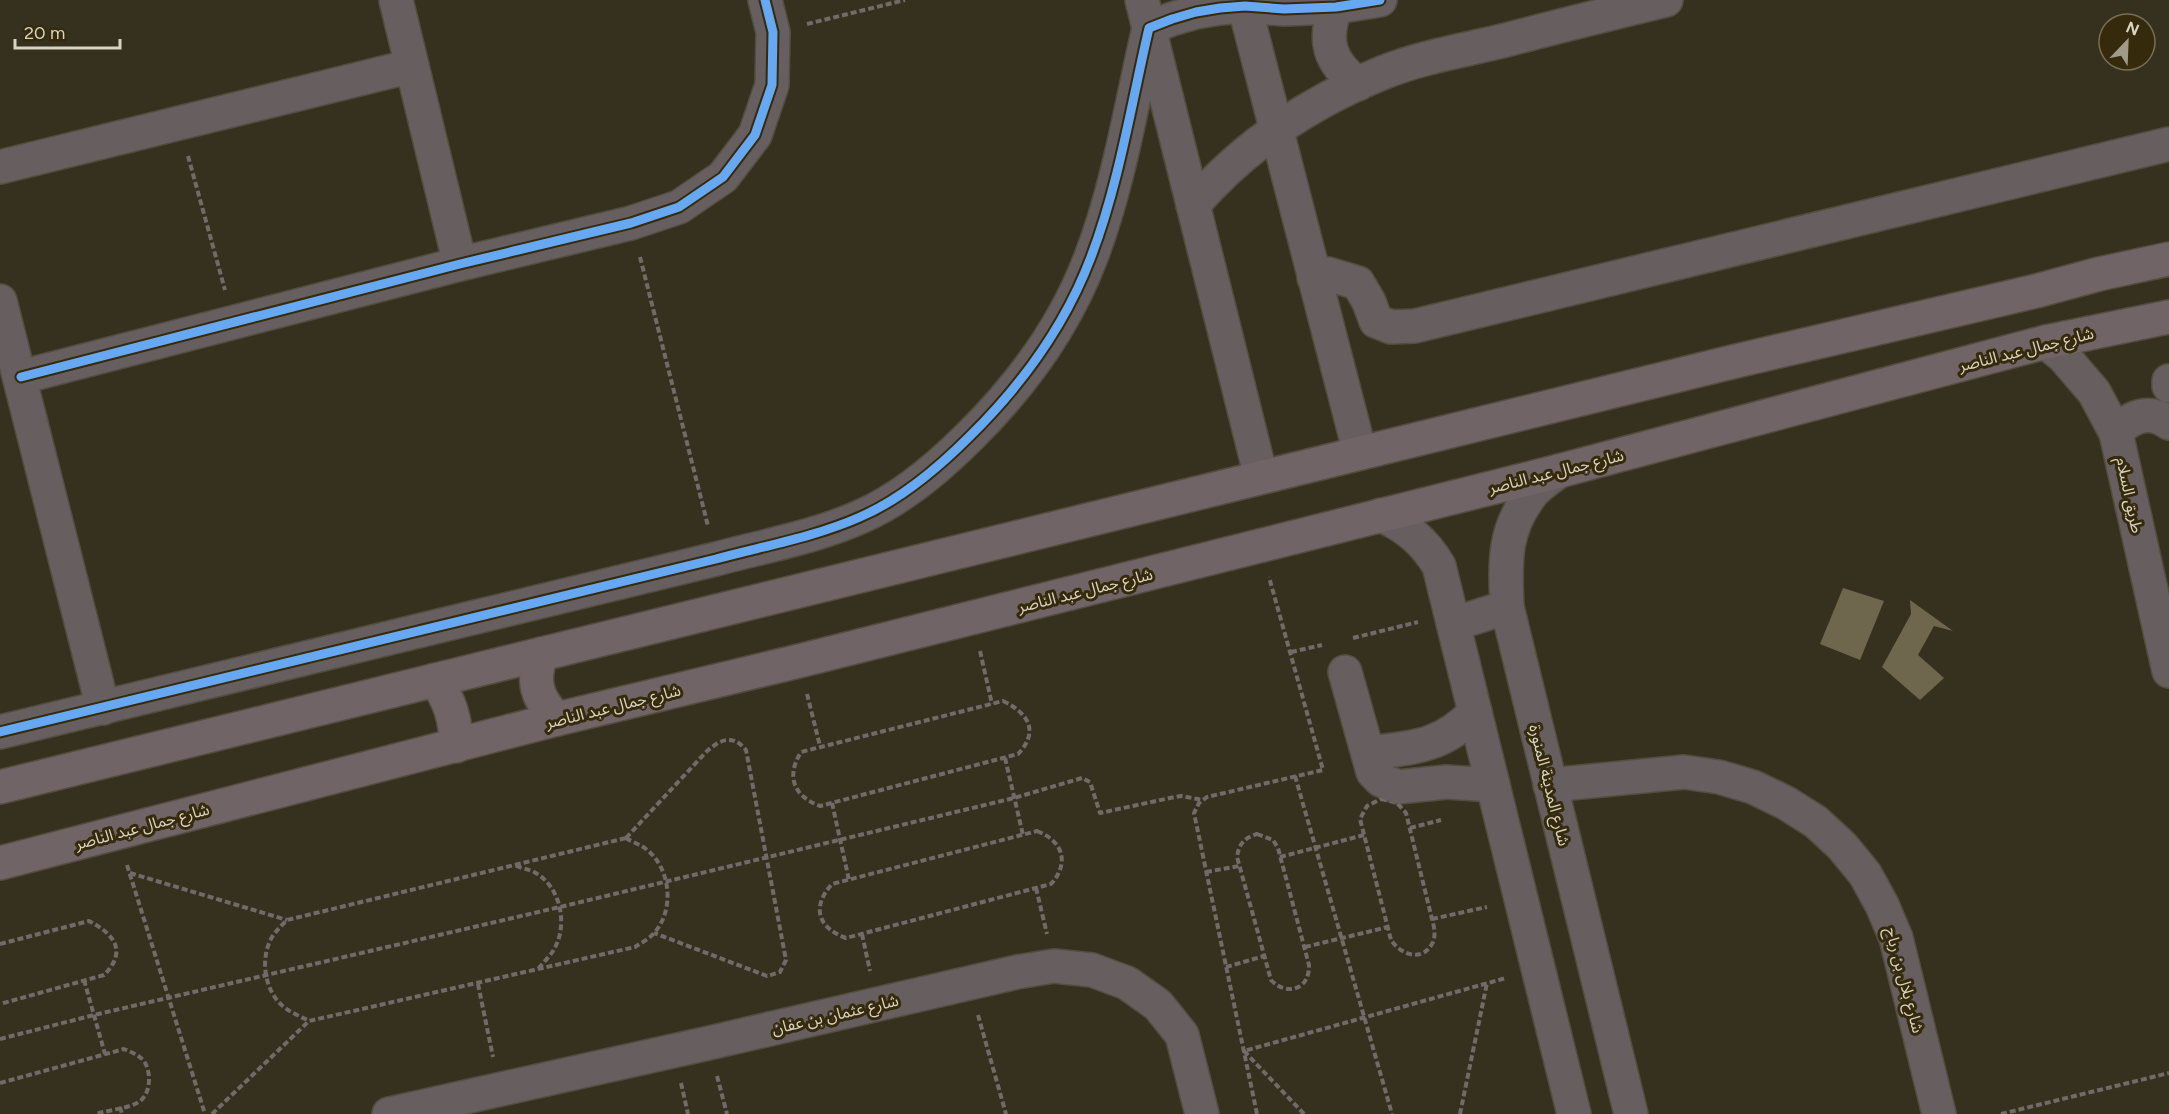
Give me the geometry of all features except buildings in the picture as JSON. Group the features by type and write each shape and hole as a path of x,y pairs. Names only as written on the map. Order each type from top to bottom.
{"main road":[{"path":"0,787 1732,362 2169,259"},
{"name":"شارع جمال عبد الناصر","path":"0,863 557,719 799,661 1559,471 2046,342 2169,317"},
{"path":"541,654 536,682 539,696 546,708 557,719"},
{"path":"435,680 450,704 455,724 456,746"}],"street":[{"path":"396,0 460,264"},
{"path":"21,377 460,264 631,223 679,207 723,177 755,135 772,85 773,32 765,0"},
{"path":"1145,14 1196,12 1244,3 1284,9 1336,7 1380,0"},
{"path":"1193,206 1232,164 1277,128 1303,111 1383,72 1666,0"},
{"path":"1244,3 1360,453"},
{"path":"1336,7 1330,21 1331,50 1336,64 1358,84"},
{"path":"1145,14 1261,477"},
{"path":"0,732 808,535 861,517 910,489 954,452 996,410 1034,363 1065,312 1090,258 1109,201 1145,14"},
{"path":"0,166 412,66"},
{"path":"1314,278 1328,274 1358,283 1369,302 1376,321 1391,327 1415,326 2169,144"},
{"path":"0,301 103,708"},
{"name":"طريق السلام","path":"2046,342 2064,357 2094,392 2116,433 2169,671"},
{"path":"2169,381 2169,386"},
{"path":"2116,433 2123,424 2144,415 2155,416 2169,423"},
{"name":"شارع المدينة المنورة","path":"1559,471 1534,490 1517,516 1507,545 1507,608 1631,1114"},
{"path":"1381,515 1399,523 1415,535 1429,549 1439,566 1574,1114"},
{"path":"1452,619 1507,608"},
{"path":"1345,672 1373,772 1381,780 1398,787 1446,782 1493,785"},
{"path":"1368,753 1419,747 1435,742 1464,725 1475,712"},
{"name":"شارع بلال بن رباح","path":"1550,785 1684,772 1719,777 1753,787 1786,802 1816,822 1850,855 1865,874 1896,938 1939,1114"},
{"name":"شارع عثمان بن عفان","path":"389,1114 969,982 1054,966 1101,973 1127,983 1158,1005 1182,1035 1202,1114"}],"path":[{"path":"773,32 906,0"},
{"path":"179,123 234,323"},
{"path":"631,223 716,559"},
{"path":"0,1039 94,1015 560,908 1014,798 1082,778 1090,782 1100,813 1181,796 1203,800 1323,770 1260,545"},
{"path":"972,618 992,704"},
{"path":"1348,639 1452,619"},
{"path":"1290,652 1325,644"},
{"path":"799,661 820,746"},
{"path":"1003,701 1024,714 1029,724 1030,736 1018,754 820,806 807,801 797,790 793,777 794,764 801,752 992,704 1003,701"},
{"path":"130,873 287,920 626,838 707,751 717,743 727,740 739,742 746,750 786,960 780,972 767,976 654,933"},
{"path":"1005,758 1023,835"},
{"path":"1295,776 1392,1114"},
{"path":"1381,799 1396,802 1406,813 1435,931 1434,941 1427,950 1418,955 1407,955 1397,950 1391,940 1365,835 1360,819 1367,806 1381,799"},
{"path":"1203,800 1194,813 1257,1114"},
{"path":"832,803 849,879"},
{"path":"1037,831 1047,835 1056,843 1061,853 1062,865 1059,875 1051,884 846,938 833,933 823,923 819,909 822,895 832,884 1023,835 1037,831"},
{"path":"113,834 130,873 205,1114"},
{"path":"1257,834 1273,840 1280,857 1310,973 1300,987 1293,990 1277,986 1271,980 1237,857 1242,841 1257,834"},
{"path":"1280,857 1365,835"},
{"path":"212,1114 309,1021 635,947 654,933 666,913 669,890 662,867 647,849 626,838"},
{"path":"515,865 535,873 551,888 560,908 562,929 554,950 538,969"},
{"path":"1206,872 1239,866"},
{"path":"1036,888 1054,966"},
{"path":"1432,919 1521,900"},
{"path":"287,920 273,935 266,954 265,975 273,994 286,1009 309,1021"},
{"path":"0,944 89,921 110,935 115,945 116,956 112,967 104,975 0,1004"},
{"path":"1305,947 1388,927"},
{"path":"1226,967 1264,956"},
{"path":"1244,1052 1538,969"},
{"path":"84,980 105,1054"},
{"path":"969,982 1006,1114"},
{"path":"1460,1114 1487,983"},
{"path":"478,984 499,1089"},
{"path":"0,1083 124,1049 135,1053 143,1061 148,1071 150,1082 146,1094 139,1102 96,1114"},
{"path":"1244,1052 1304,1114"},
{"path":"2001,1114 2169,1073"},
{"path":"120,1107 122,1114"}],"cycle path":[{"path":"21,377 460,264 631,223 679,207 723,177 755,135 772,85 773,32 765,0"},
{"path":"0,732 789,541 843,524 875,510 905,492 957,449 1024,376 1055,331 1080,282 1101,229 1124,144 1149,28 1196,12 1220,8 1336,7 1380,0"}]}
